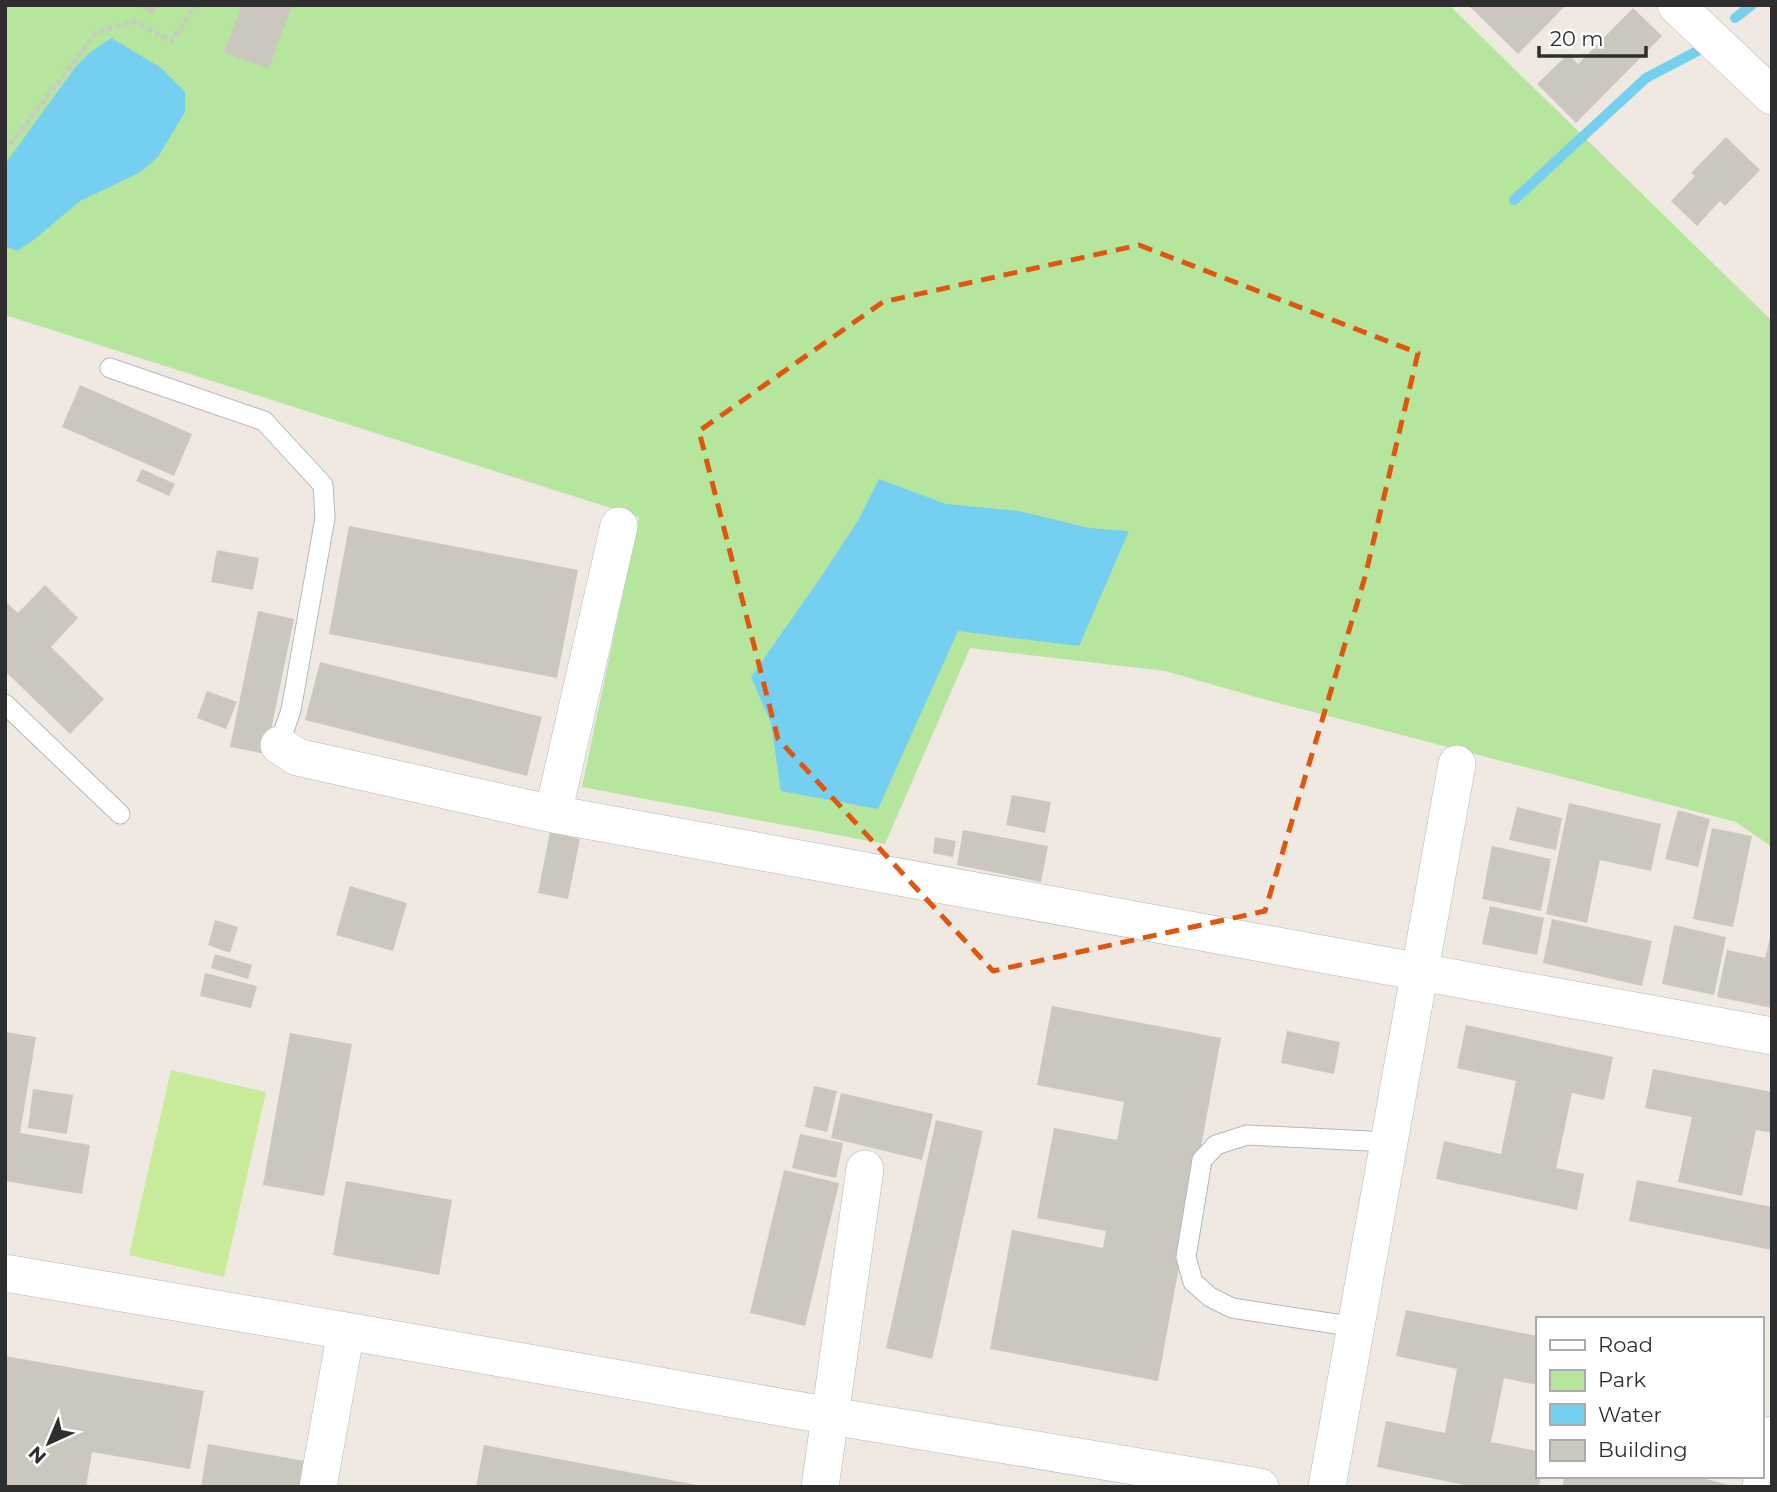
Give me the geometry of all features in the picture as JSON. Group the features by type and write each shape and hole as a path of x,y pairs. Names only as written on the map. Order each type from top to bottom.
{"street":[{"path":"1676,5 1772,96"},
{"path":"553,814 619,526"},
{"path":"279,745 297,757 553,814 1772,1036"},
{"path":"1327,1487 1457,764"},
{"path":"820,1487 865,1169"},
{"path":"5,1273 831,1416 1260,1487"},
{"path":"318,1487 346,1331"},
{"path":"1763,1474 1772,1435"}],"lane":[{"path":"110,368 264,421 323,485 325,518 291,710 279,745"},
{"path":"5,704 120,814"},
{"path":"1356,1327 1231,1308 1210,1297 1193,1282 1186,1257 1202,1160 1216,1145 1247,1135 1389,1142"}],"path":[{"path":"5,151 97,32 134,21 172,41 196,5"}],"highlighted area":[{"path":"1139,245 1418,353 1365,577 1265,911 993,971 778,739 699,431 883,302"}],"green space":[{"path":"5,5 1449,5 1772,321 1772,847 1736,822 1165,671 970,648 885,844 582,787 639,517 5,315"},
{"path":"171,1070 266,1092 224,1277 129,1255"}],"water":[{"path":"111,38 160,67 185,92 185,112 158,157 139,173 80,201 17,251 5,246 5,164 74,69 88,54"},
{"path":"879,479 946,504 1019,511 1089,528 1129,531 1079,646 958,631 878,809 781,791 771,723 751,677 859,519"}],"building":[{"path":"138,5 158,5 153,14"},
{"path":"242,5 292,5 269,68 224,53"},
{"path":"1468,5 1566,5 1518,54"},
{"path":"1633,8 1662,36 1576,123 1537,84 1568,54 1578,64"},
{"path":"1726,137 1760,170 1725,206 1720,201 1697,226 1671,201 1695,176 1691,173"},
{"path":"80,385 192,434 174,476 62,427"},
{"path":"142,469 175,484 169,496 136,481"},
{"path":"349,526 578,570 557,678 329,634"},
{"path":"217,550 259,558 253,590 211,582"},
{"path":"45,585 78,618 51,647 104,699 70,734 5,671 5,601 18,613"},
{"path":"258,611 294,619 266,754 230,747"},
{"path":"320,662 542,717 527,776 305,720"},
{"path":"207,691 237,702 226,729 197,718"},
{"path":"1012,795 1051,802 1045,833 1006,825"},
{"path":"1569,803 1661,824 1651,871 1600,860 1587,923 1546,914"},
{"path":"1517,807 1562,818 1556,850 1509,840"},
{"path":"1678,810 1710,819 1698,867 1665,859"},
{"path":"1712,828 1752,836 1733,927 1693,919"},
{"path":"963,830 1048,846 1041,882 957,865"},
{"path":"550,832 580,839 568,899 538,893"},
{"path":"935,837 956,841 953,857 933,853"},
{"path":"1492,846 1551,859 1541,911 1482,899"},
{"path":"350,886 407,903 393,951 336,935"},
{"path":"1490,906 1544,918 1537,955 1482,944"},
{"path":"1552,919 1652,941 1642,986 1543,963"},
{"path":"215,920 238,927 230,953 208,945"},
{"path":"1674,925 1726,937 1714,995 1662,984"},
{"path":"1771,934 1772,1008 1717,997 1727,950 1765,958"},
{"path":"215,954 252,965 248,979 211,968"},
{"path":"205,973 257,986 251,1008 200,996"},
{"path":"1052,1006 1221,1038 1158,1381 990,1349 1012,1230 1103,1248 1106,1231 1037,1218 1054,1128 1117,1140 1124,1102 1037,1085"},
{"path":"1466,1025 1613,1057 1604,1100 1572,1093 1556,1168 1584,1174 1577,1210 1436,1179 1444,1141 1501,1154 1516,1081 1457,1068"},
{"path":"1287,1031 1340,1042 1334,1074 1281,1063"},
{"path":"5,1032 36,1037 20,1133 90,1145 82,1194 5,1181"},
{"path":"290,1033 352,1044 324,1196 263,1185"},
{"path":"1653,1069 1772,1092 1772,1133 1756,1130 1742,1196 1678,1182 1692,1117 1645,1108"},
{"path":"814,1086 837,1091 827,1132 805,1127"},
{"path":"33,1089 73,1095 67,1134 28,1128"},
{"path":"841,1093 933,1114 922,1160 831,1138"},
{"path":"936,1120 983,1131 932,1359 886,1348"},
{"path":"800,1134 843,1143 836,1178 792,1168"},
{"path":"784,1170 839,1183 805,1326 750,1313"},
{"path":"1637,1180 1772,1207 1772,1250 1629,1221"},
{"path":"346,1181 452,1200 439,1275 333,1255"},
{"path":"1406,1310 1536,1336 1536,1385 1504,1378 1491,1442 1536,1451 1536,1478 1541,1478 1539,1487 1474,1487 1377,1467 1386,1421 1445,1433 1457,1369 1396,1356"},
{"path":"5,1356 204,1391 190,1469 92,1452 86,1487 5,1487"},
{"path":"208,1444 316,1463 312,1487 201,1487"},
{"path":"484,1445 697,1485 476,1487"},
{"path":"1564,1478 1702,1478 1733,1486 1562,1487"}],"waterway":[{"path":"1735,18 1752,5"},
{"path":"1514,200 1646,78 1705,47"}]}
